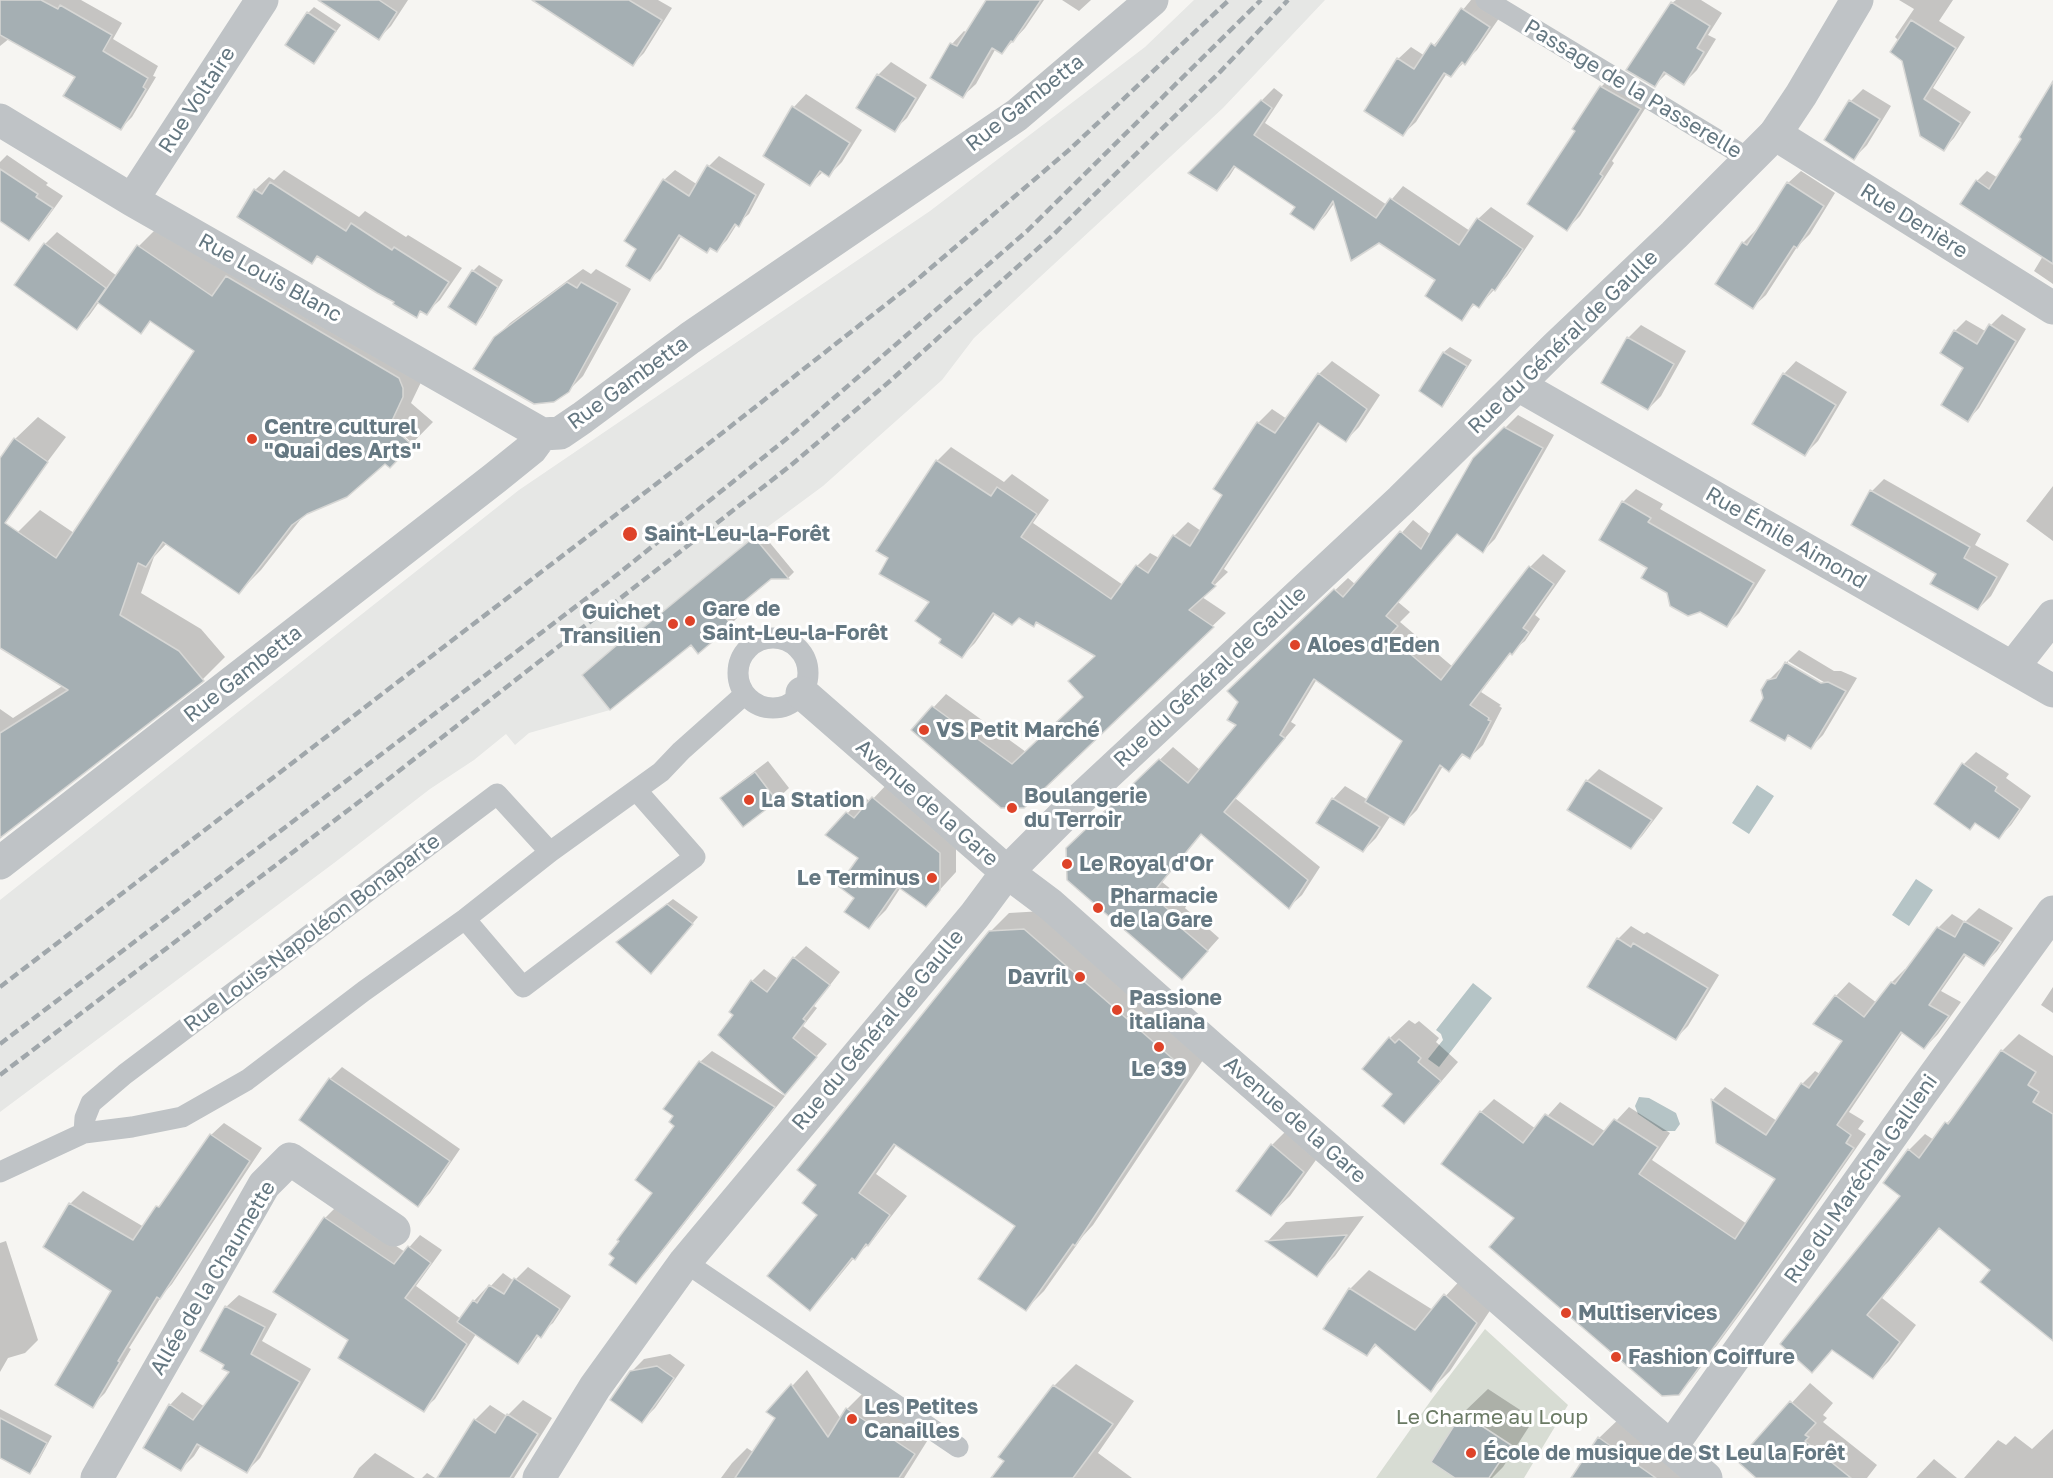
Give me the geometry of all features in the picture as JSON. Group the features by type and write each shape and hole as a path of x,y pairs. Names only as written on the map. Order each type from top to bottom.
{"street":[{"name":"Rue Voltaire","path":"132,200 262,0"},
{"name":"Rue Gambetta","path":"0,863 495,478 531,449 542,434 560,433 690,338 1017,115 1152,0"},
{"name":"Rue du Général de Gaulle","path":"539,1478 595,1388 685,1262 975,915 1007,872 1075,804 1392,508 1674,235 1774,134 1801,95 1857,0"},
{"name":"Rue Louis Blanc","path":"0,120 132,200 542,434"},
{"name":"Rue Denière","path":"1774,134 2053,308"},
{"name":"Rue Émile Aimond","path":"1518,385 2053,691"},
{"path":"2013,667 2053,616"},
{"name":"Avenue de la Gare","path":"802,693 1007,872 1051,904 1213,1049 1706,1478"},
{"name":"Rue du Maréchal Gallieni","path":"1671,1447 2053,912"},
{"name":"Allée de la Chaumette","path":"97,1478 264,1185 290,1160 394,1230"}],"lane":[{"name":"Passage de la Passerelle","path":"1486,0 1749,159"},
{"path":"767,638 790,641 806,659 807,682 802,693 784,706 763,706 753,702 745,694 738,672 740,660 756,642 767,638"},
{"path":"0,1172 84,1133 132,1127 182,1117 248,1080 364,991 465,919 550,852 661,772 745,694"},
{"path":"465,919 523,987 695,856 637,790"},
{"name":"Rue Louis-Napoléon Bonaparte","path":"84,1133 85,1118 91,1103 125,1074 496,794 550,852"},
{"path":"685,1262 958,1447"}],"shaded area":[{"path":"1194,0 1325,0 1223,108 974,338 942,380 823,486 754,537 782,571 725,617 732,625 698,654 690,645 610,710 529,733 515,745 506,734 0,1112 0,900 519,490 930,211 1145,47"},
{"path":"1757,785 1774,796 1749,834 1732,823"},
{"path":"1916,879 1933,890 1909,926 1892,915"},
{"path":"1473,983 1492,998 1439,1067 1428,1059 1443,1040 1441,1034 1436,1030"},
{"path":"1639,1097 1649,1098 1676,1113 1680,1124 1675,1131 1663,1131 1638,1114 1635,1106"}],"green space":[{"name":"Le Charme au Loup","path":"1485,1329 1568,1405 1524,1478 1376,1478 1432,1399"}],"building":[{"path":"0,0 41,0 58,9 60,5 112,35 103,51 148,78 143,87 146,89 121,130 63,96 75,77 0,35"},
{"path":"318,0 379,0 397,12 379,40"},
{"path":"532,0 629,0 662,20 633,66"},
{"path":"986,0 1041,0 1013,42 1011,41 1002,54 992,48 963,98 930,78 950,43 957,46"},
{"path":"1671,2 1710,26 1697,48 1704,52 1684,85 1664,72 1655,87 1626,70"},
{"path":"1461,8 1490,27 1465,65 1462,62 1451,77 1444,73 1403,136 1364,111 1397,58 1414,69 1431,43 1435,46"},
{"path":"307,12 336,31 314,64 285,45"},
{"path":"1911,20 1956,48 1924,99 1961,123 1944,151 1920,136 1902,61 1890,52"},
{"path":"877,74 916,98 895,132 856,108"},
{"path":"2053,81 2053,264 1960,204 1976,180 1989,189 2021,139 2019,137"},
{"path":"1600,86 1641,109 1600,174 1603,176 1567,231 1527,204 1575,131 1572,129"},
{"path":"1261,100 1272,108 1254,135 1376,218 1390,198 1459,245 1477,218 1523,249 1495,291 1492,289 1479,308 1473,304 1462,321 1425,296 1435,280 1379,243 1351,261 1333,201 1314,230 1290,214 1295,207 1234,166 1217,191 1188,173"},
{"path":"1849,100 1880,119 1854,160 1824,140"},
{"path":"792,106 850,143 829,177 820,171 810,186 763,156"},
{"path":"707,165 756,195 739,227 735,224 717,252 710,248 707,253 679,235 650,281 626,266 636,249 624,241 663,179 689,196"},
{"path":"0,169 38,194 36,197 53,208 29,241 0,221"},
{"path":"270,182 346,231 351,223 392,250 394,247 449,282 427,315 420,311 417,318 317,256 312,264 237,217 254,189 262,194"},
{"path":"1787,182 1824,206 1797,248 1794,246 1753,309 1715,284 1742,242 1747,245"},
{"path":"44,243 106,288 77,330 14,285"},
{"path":"137,245 212,296 226,276 399,378 403,388 403,397 390,425 412,445 390,468 385,464 347,497 307,514 292,525 239,594 163,542 146,567 138,563 120,615 179,651 204,681 0,838 0,733 68,690 0,648 0,458 14,438 48,462 5,523 56,558 194,351 150,321 141,334 97,302"},
{"path":"472,270 498,287 476,325 448,307"},
{"path":"567,282 577,288 581,282 618,303 569,392 554,402 534,404 473,369 494,337"},
{"path":"1989,324 2016,341 1968,422 1941,405 1963,368 1940,353 1954,330 1977,344"},
{"path":"1627,337 1674,364 1648,410 1601,383"},
{"path":"1443,352 1467,366 1442,407 1419,391"},
{"path":"1318,373 1367,409 1346,442 1318,423 1212,583 1216,586 1189,610 1214,627 1024,808 1001,808 911,730 932,706 1012,764 1083,697 1068,681 1095,656 1036,622 1034,627 1019,618 1012,625 993,613 962,658 939,643 941,639 915,621 929,602 879,574 888,558 876,551 936,460 991,496 997,487 1037,514 1021,537 1111,599 1136,565 1148,573 1173,535 1190,546 1222,495 1213,489 1257,422 1275,433"},
{"path":"1783,373 1836,405 1805,456 1752,424"},
{"path":"1504,427 1543,448 1483,553 1457,534 1386,616 1398,626 1389,636 1441,680 1529,566 1554,584 1523,628 1529,632 1470,705 1491,721 1470,759 1462,754 1449,772 1440,765 1404,825 1365,802 1402,741 1314,679 1280,735 1285,738 1224,812 1308,880 1289,909 1201,834 1151,895 1177,917 1173,921 1208,951 1182,980 1067,880 1066,848 1159,759 1188,783 1236,725 1227,720 1238,702 1227,691 1334,589 1343,597 1400,531 1421,549 1473,458"},
{"path":"1870,490 1970,547 1964,558 1997,577 1978,610 1930,584 1936,574 1851,525"},
{"path":"1622,501 1651,518 1648,522 1754,583 1727,627 1700,612 1688,616 1670,606 1667,593 1641,578 1647,568 1599,540"},
{"name":"Gare de Saint-Leu-la-Forêt","path":"754,537 789,579 771,579 725,617 732,625 698,654 691,645 610,710 582,675 631,633 633,636"},
{"path":"1785,662 1821,683 1828,682 1846,691 1811,749 1788,735 1785,741 1750,721 1763,698 1761,690 1767,680 1776,678"},
{"path":"1962,763 1997,787 1995,791 2020,809 1999,839 1975,823 1970,830 1934,804"},
{"name":"La Station","path":"755,772 777,801 743,827 720,798"},
{"path":"1586,780 1652,820 1631,849 1567,810"},
{"path":"872,797 940,853 940,890 926,907 898,887 869,929 844,912 854,898 838,886 858,858 825,835 846,812 854,818"},
{"path":"1332,798 1380,827 1363,852 1316,823"},
{"path":"667,904 693,924 651,974 616,942"},
{"path":"1964,921 2001,942 1984,966 1964,954 1929,1005 1949,1016 1924,1049 1901,1032 1837,1125 1851,1135 1846,1143 1854,1148 1679,1395 1662,1396 1489,1247 1514,1218 1441,1164 1480,1111 1523,1143 1545,1114 1593,1145 1614,1119 1658,1147 1639,1174 1735,1239 1775,1179 1716,1143 1711,1099 1766,1135 1801,1083 1809,1088 1842,1041 1813,1024 1835,995 1864,1017 1891,982 1895,984 1937,927 1955,937"},
{"path":"1024,929 1189,1073 1075,1246 1073,1244 1026,1311 978,1279 1015,1226 894,1144 859,1193 890,1215 868,1246 866,1244 855,1260 852,1258 810,1311 767,1276 817,1215 802,1203 816,1185 797,1170 989,931"},
{"path":"1617,938 1631,947 1633,943 1708,988 1676,1040 1587,987"},
{"path":"793,957 830,985 803,1019 806,1021 793,1038 817,1057 785,1095 718,1035 733,1015 729,1012 751,980 767,992"},
{"path":"1389,1037 1395,1043 1399,1039 1421,1058 1418,1062 1441,1081 1404,1124 1382,1106 1392,1094 1362,1069"},
{"path":"2001,1050 2036,1072 2028,1085 2039,1092 2033,1102 2053,1114 2053,1341 1980,1282 1990,1270 1939,1228 1867,1315 1900,1342 1873,1379 1832,1350 1812,1373 1780,1344 1900,1196 1883,1183 1908,1149 1919,1158 1945,1122 1948,1124"},
{"path":"699,1061 775,1107 636,1284 609,1265 614,1258 609,1254 652,1193 635,1180 674,1126 669,1122 673,1116 663,1109"},
{"path":"329,1078 450,1161 418,1207 299,1120"},
{"path":"210,1134 250,1161 160,1299 157,1297 118,1361 120,1362 93,1408 55,1385 111,1291 43,1247 69,1203 133,1240"},
{"path":"1271,1144 1304,1172 1271,1216 1236,1191"},
{"path":"324,1217 394,1264 408,1246 431,1263 405,1298 467,1344 424,1412 338,1358 348,1340 273,1292"},
{"path":"1347,1235 1317,1277 1265,1241"},
{"path":"514,1278 560,1309 541,1338 537,1335 518,1364 457,1322 473,1300 477,1303 489,1285 504,1294"},
{"path":"1349,1288 1415,1330 1444,1294 1477,1323 1431,1392 1375,1344 1367,1356 1323,1329"},
{"path":"225,1306 265,1327 251,1354 300,1382 247,1473 197,1444 181,1471 143,1448 169,1404 193,1420 229,1372 222,1369 224,1365 200,1351"},
{"path":"657,1366 674,1378 642,1423 610,1400 630,1371"},
{"path":"791,1384 828,1437 846,1408 915,1454 899,1478 735,1478 775,1418 766,1412"},
{"path":"1053,1385 1113,1424 1073,1478 991,1478 1004,1461 998,1457"},
{"path":"1790,1401 1816,1423 1805,1435 1809,1437 1805,1441 1851,1478 1756,1478 1737,1461"},
{"name":"École de musique de St Leu la Forêt","path":"1462,1413 1511,1445 1489,1478 1455,1478 1431,1462"},
{"path":"507,1414 538,1434 510,1478 437,1478 474,1419 495,1433"},
{"path":"0,1418 47,1443 30,1474 0,1458"},
{"path":"1598,1437 1656,1478 1571,1478"}],"railway":[{"path":"0,987 703,448 912,284 1069,150 1229,0"},
{"path":"0,1044 608,582 790,436 1027,231 1261,0"},
{"path":"0,1075 368,795 790,466 890,381 1054,234 1220,72 1288,0"}],"place":[{"name":"Centre culturel \"Quai des Arts\"","path":"252,439"},
{"name":"Saint-Leu-la-Forêt","path":"630,534"},
{"name":"Gare de Saint-Leu-la-Forêt","path":"690,621"},
{"name":"Guichet Transilien","path":"673,624"},
{"name":"Aloes d'Eden","path":"1295,645"},
{"name":"VS Petit Marché","path":"924,730"},
{"name":"La Station","path":"749,800"},
{"name":"Boulangerie du Terroir","path":"1012,808"},
{"name":"Le Royal d'Or","path":"1067,864"},
{"name":"Le Terminus","path":"932,878"},
{"name":"Pharmacie de la Gare","path":"1098,908"},
{"name":"Davril","path":"1080,977"},
{"name":"Passione italiana","path":"1117,1010"},
{"name":"Le 39","path":"1159,1047"},
{"name":"Multiservices","path":"1566,1313"},
{"name":"Fashion Coiffure","path":"1616,1357"},
{"name":"Les Petites Canailles","path":"852,1419"},
{"name":"École de musique de St Leu la Forêt","path":"1471,1453"}]}
